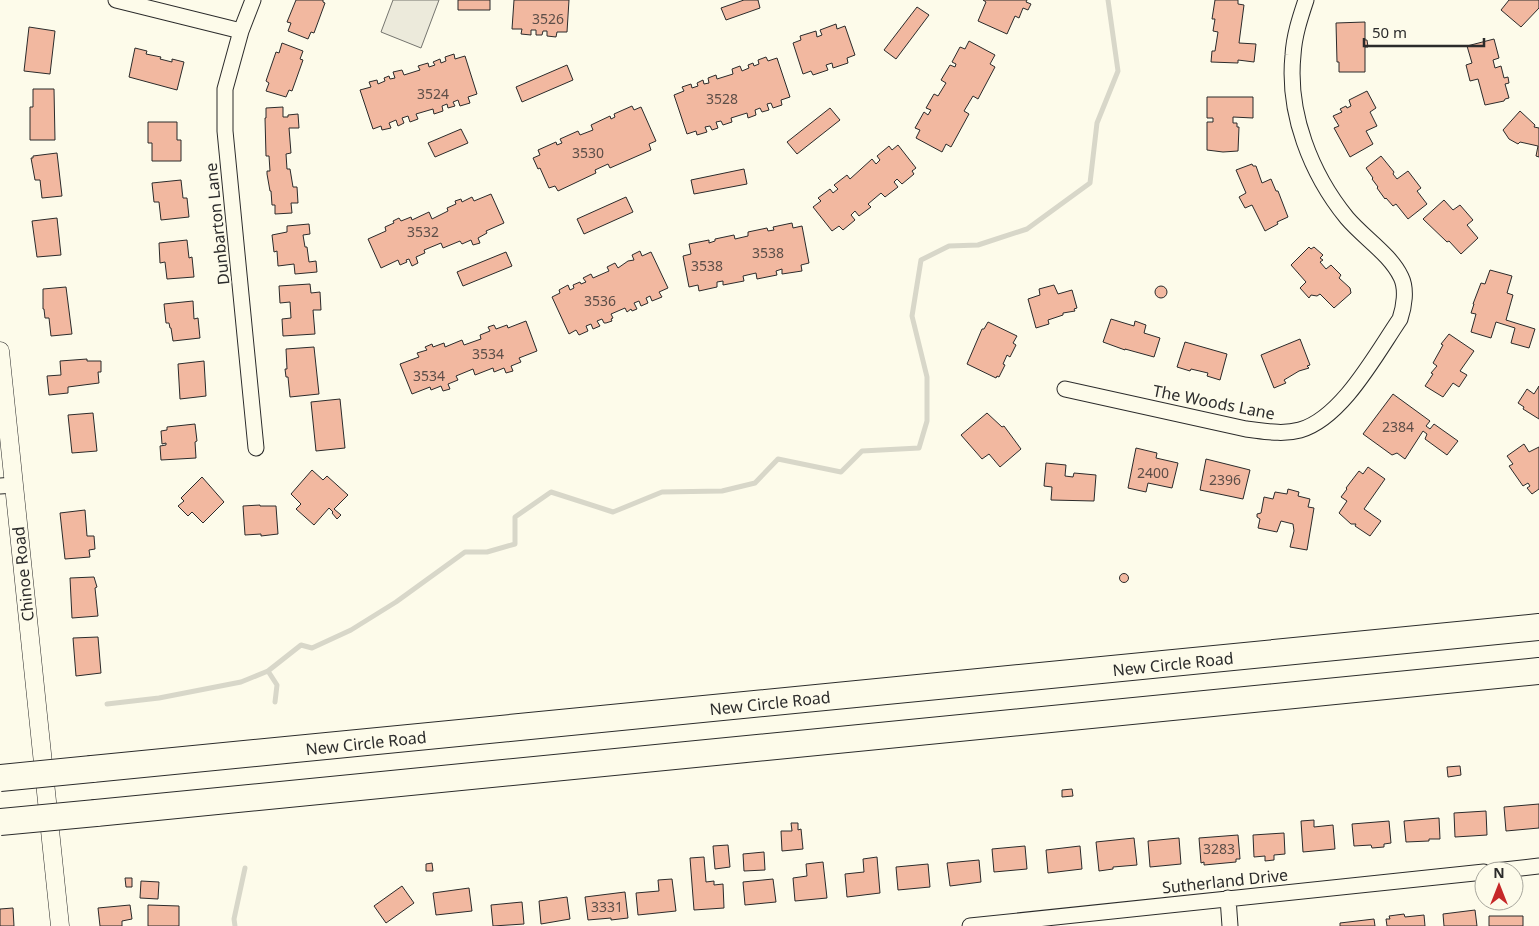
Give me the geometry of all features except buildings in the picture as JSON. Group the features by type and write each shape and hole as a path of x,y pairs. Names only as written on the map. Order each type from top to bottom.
{"highway":[{"name":"New Circle Road","path":"0,778 1539,627"},
{"path":"0,822 1539,672"}],"street":[{"path":"116,0 241,31"},
{"name":"Dunbarton Lane","path":"253,0 241,31 225,89 225,131 256,448"},
{"name":"The Woods Lane","path":"1064,389 1246,429 1275,433 1299,430 1318,423 1341,402 1400,318 1403,311 1404,290 1402,279 1388,259 1362,234 1335,202 1320,177 1308,151 1301,129 1292,80 1293,55 1298,26 1306,0"},
{"name":"Chinoe Road","path":"0,351 7,486 47,798 60,926"},
{"path":"1524,868 1539,866"},
{"name":"Sutherland Drive","path":"980,926 1474,873"},
{"path":"1228,898 1230,926"}],"shaded area":[{"path":"393,0 439,0 421,48 381,32"}],"waterway":[{"path":"275,702 277,685 268,671 301,645 312,648 351,630 396,602 465,552 487,552 515,544 515,517 551,492 613,512 662,492 722,491 755,483 778,459 841,472 862,451 919,448 927,421 927,377 912,316 921,260 949,246 978,245 1027,229 1090,183 1097,123 1118,71 1108,0"},
{"path":"107,704 159,698 241,682 268,671"},
{"path":"235,926 234,919 245,868"}]}
